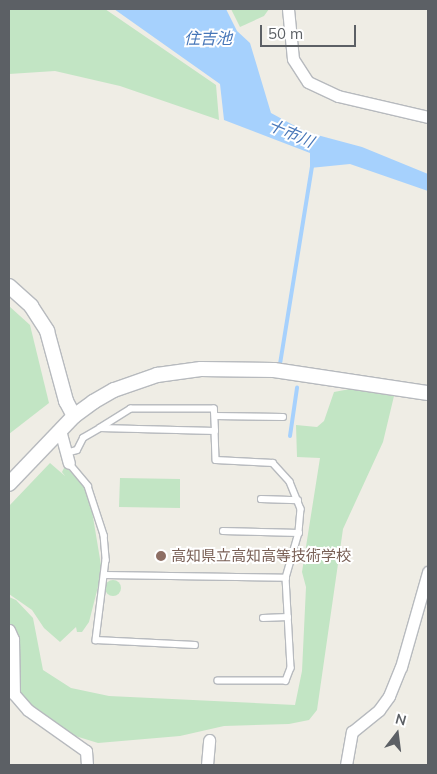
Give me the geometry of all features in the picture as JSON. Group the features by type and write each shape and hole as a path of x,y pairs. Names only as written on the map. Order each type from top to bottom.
{"street":[{"path":"288,9 293,59 308,82 338,96 428,117"},
{"path":"9,286 31,306 47,330 66,401 74,416"},
{"path":"9,484 74,416 127,385 157,375 201,369 274,370 428,393"},
{"path":"60,430 68,458"},
{"path":"346,765 352,732 379,710 389,696 401,667 428,572"},
{"path":"9,630 13,639 14,694 28,710 86,751 86,765"},
{"path":"207,765 209,740"}],"lane":[{"path":"195,645 96,640 105,574 104,535 97,508 88,486 68,458 77,450 84,438 131,409 214,409 216,460 273,464 290,482 301,509 299,533 286,578 291,668 286,681 218,681"},
{"path":"215,416 283,417"},
{"path":"100,428 215,431"},
{"path":"261,499 298,500"},
{"path":"222,531 299,533"},
{"path":"105,574 286,578"},
{"path":"263,618 288,617"}],"green space":[{"path":"9,9 105,9 216,85 219,120 120,86 55,71 9,74"},
{"path":"231,9 269,9 264,16 240,27"},
{"path":"9,306 30,325 49,403 9,434"},
{"path":"350,389 394,396 383,442 343,529 317,710 309,720 289,724 224,726 180,736 98,743 72,735 37,712 20,692 16,676 18,635 9,626 9,597 16,600 33,618 43,670 71,688 109,696 295,705 302,671 306,587 302,572 320,458 297,457 296,425 317,427 324,421 334,392"},
{"path":"50,463 65,476 62,472 65,466 83,485 90,499 102,571 89,622 82,632 77,632 76,627 60,642 44,628 32,610 9,594 9,506"},
{"path":"120,478 180,479 180,508 119,507"},
{"path":"113,580 121,588 113,596 105,588"}],"water":[{"name":"住吉池","path":"114,9 226,9 237,31 250,43 271,113 306,132 362,147 428,174 428,191 350,164 310,168 310,153 224,120 220,84"}],"waterway":[{"path":"280,364 312,166"},
{"path":"290,436 297,388"}],"place":[{"name":"高知県立高知高等技術学校","path":"161,556"}],"water label":[{"name":"十市川","path":"291,133"}]}
